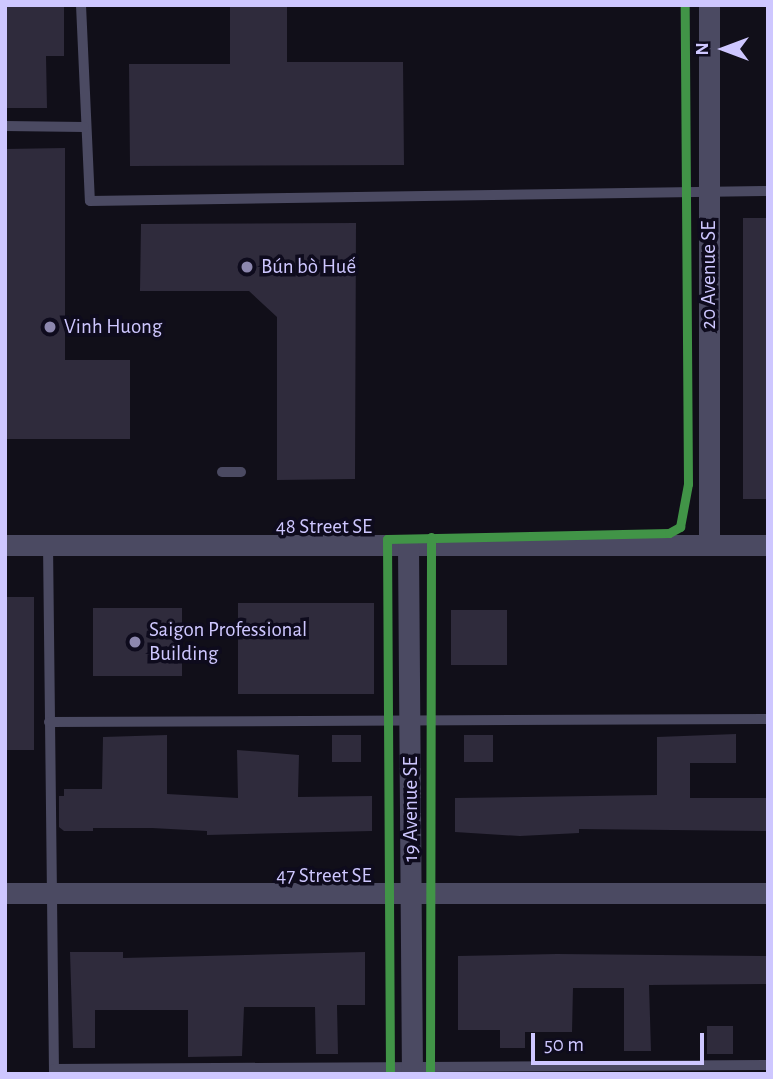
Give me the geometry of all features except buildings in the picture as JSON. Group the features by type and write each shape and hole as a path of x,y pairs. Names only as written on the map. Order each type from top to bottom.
{"street":[{"name":"20 Avenue SE","path":"709,5 709,545"},
{"name":"48 Street SE","path":"5,545 768,545"},
{"name":"19 Avenue SE","path":"408,545 412,1070"},
{"name":"47 Street SE","path":"5,893 768,893"}],"lane":[{"path":"82,5 84,127 90,201 768,191"},
{"path":"5,126 84,127"},
{"path":"222,472 241,472"},
{"path":"48,544 54,1071 768,1065"},
{"path":"49,722 768,719"}],"cycle path":[{"path":"390,1074 387,539 669,533 680,527 688,484 685,5"},
{"path":"430,1074 431,537"}],"place":[{"name":"Bún bò Huế","path":"247,267"},
{"name":"Vinh Huong","path":"50,327"},
{"name":"Saigon Professional Building","path":"135,642"}]}
